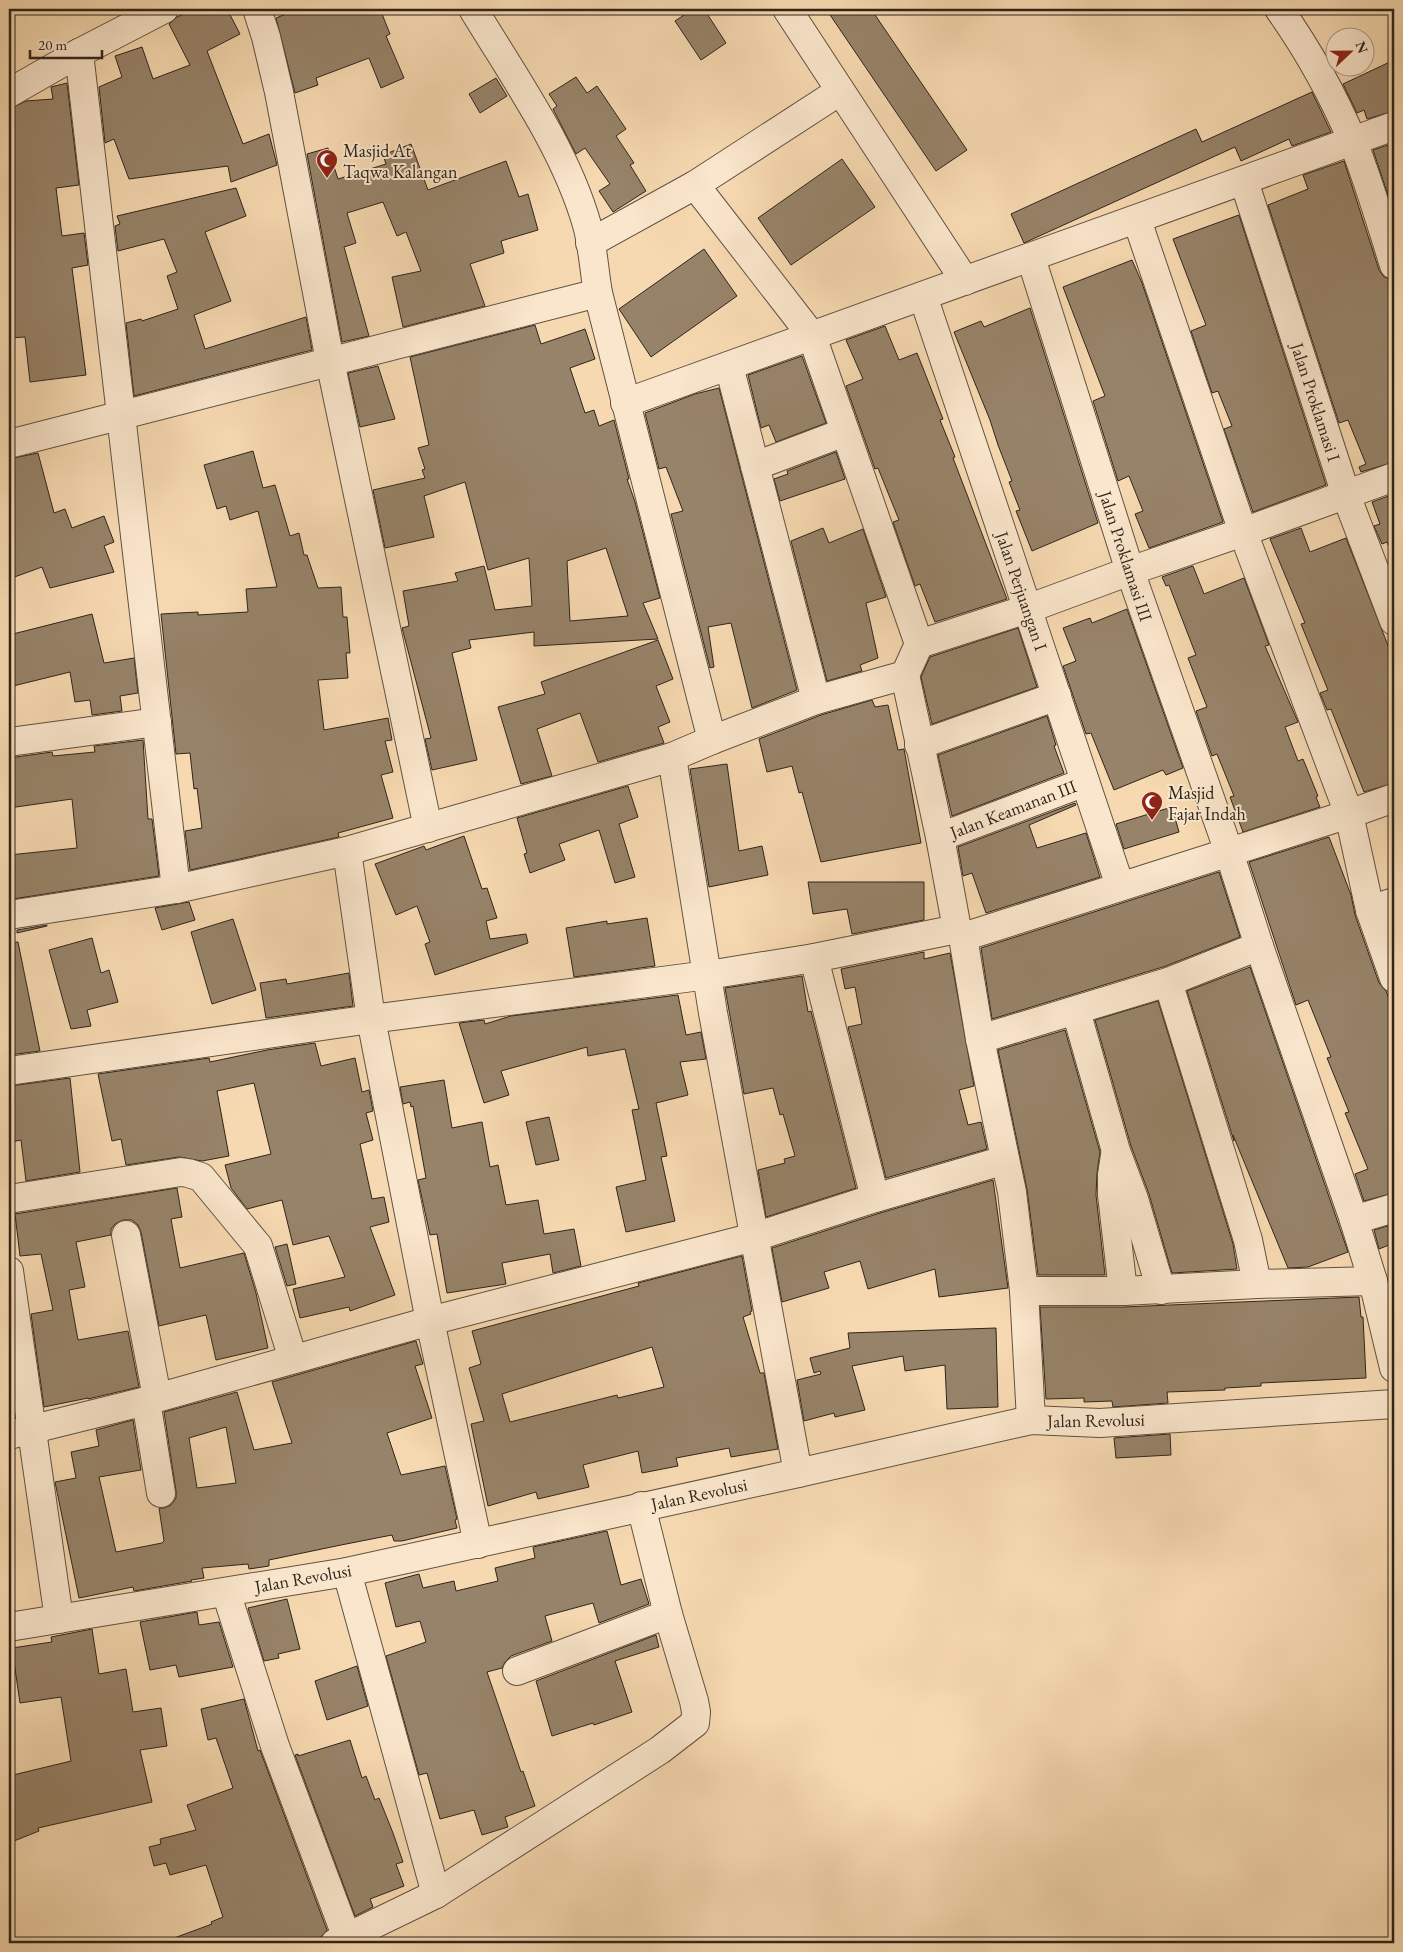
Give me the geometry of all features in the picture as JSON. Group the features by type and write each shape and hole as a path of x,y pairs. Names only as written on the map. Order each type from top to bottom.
{"street":[{"path":"9,93 164,9"},
{"path":"257,9 266,37 279,92 330,361 428,828"},
{"path":"473,9 541,121 565,167 587,226 598,293 712,740"},
{"path":"786,9 965,281"},
{"path":"1279,9 1296,33 1318,71 1353,142 1394,262"},
{"path":"80,53 176,888"},
{"path":"590,243 695,185 840,91"},
{"path":"625,403 1394,126"},
{"name":"Jalan Proklamasi I","path":"1244,181 1346,495 1394,621"},
{"path":"695,185 812,336 919,644 905,675 960,933 1012,1192 1024,1291 1031,1420"},
{"path":"1137,220 1243,532 1382,906 1394,978"},
{"name":"Jalan Proklamasi III","path":"1031,258 1130,571 1229,852 1259,946 1354,1220 1373,1281 1394,1368"},
{"path":"9,444 598,293"},
{"name":"Jalan Perjuangan I","path":"922,296 1120,886"},
{"path":"729,366 816,700"},
{"path":"755,466 845,432"},
{"path":"919,644 1027,609 1394,477"},
{"path":"9,915 176,888 347,851 672,757 816,700 905,675"},
{"path":"919,745 1057,696"},
{"path":"9,742 156,722"},
{"path":"672,757 713,1012 798,1473"},
{"name":"Jalan Keamanan III","path":"940,837 1085,782"},
{"path":"9,1071 708,975 960,933 1120,886 1394,798"},
{"path":"347,851 371,1020 430,1320 478,1544"},
{"path":"980,1039 1168,982 1259,946"},
{"path":"814,958 875,1198"},
{"path":"1168,982 1248,1240 1257,1284"},
{"path":"1076,1011 1116,1152 1134,1199 1161,1290"},
{"path":"1116,1152 1112,1169 1111,1189 1123,1291"},
{"path":"21,1432 152,1399 430,1320 754,1238 875,1198 1005,1160"},
{"path":"9,1199 181,1172 196,1175 204,1181 258,1246 293,1359"},
{"path":"1354,1220 1394,1208"},
{"path":"126,1236 152,1399 161,1493"},
{"path":"9,1271 21,1432 60,1619"},
{"path":"1024,1291 1161,1290 1257,1284 1373,1281"},
{"name":"Jalan Revolusi","path":"9,1628 347,1572 1031,1420 1100,1423 1394,1404"},
{"path":"226,1592 275,1746 341,1940 436,1894 660,1750 695,1722 694,1701 668,1614 641,1506"},
{"path":"347,1572 436,1894"},
{"path":"517,1671 668,1614"}],"building":[{"path":"194,9 227,9 240,34 207,51 243,144 269,134 277,165 231,182 228,166 129,179 114,139 105,143 99,87 122,77 115,56 142,47 153,79 190,65 169,24 177,17"},
{"path":"309,9 380,9 390,34 386,36 404,78 381,88 369,58 316,78 318,85 295,93 276,18 291,12 292,15"},
{"path":"693,9 704,9 726,43 701,60 675,21"},
{"path":"826,9 871,9 967,150 936,171"},
{"path":"1394,60 1394,111 1367,119 1364,110 1357,113 1343,84 1356,78 1376,78 1376,68"},
{"path":"576,77 587,93 597,86 626,129 616,136 634,163 630,165 646,191 613,212 599,191 610,184 585,148 576,154 553,109 557,106 549,94"},
{"path":"496,78 507,96 480,113 469,94"},
{"path":"67,83 79,185 56,188 62,236 84,233 88,265 72,268 86,375 30,382 25,337 9,338 9,109 26,101 53,99 51,87"},
{"path":"1312,92 1331,132 1292,146 1289,139 1241,161 1235,147 1024,243 1011,214 1196,129 1202,142"},
{"path":"1394,143 1394,213 1373,150"},
{"path":"411,144 428,190 506,161 519,197 528,194 538,230 501,241 504,253 470,264 485,306 403,327 392,277 421,271 406,232 397,236 383,202 347,213 356,243 344,247 369,336 342,342 307,154 328,148 338,179 386,164 383,155"},
{"path":"842,159 875,207 791,265 758,218"},
{"path":"1344,161 1379,270 1384,277 1394,280 1394,462 1361,472 1359,467 1366,464 1348,420 1339,423 1268,205 1308,189 1303,175"},
{"path":"236,188 246,216 205,232 231,301 194,315 205,349 306,317 312,350 134,396 126,323 141,319 142,321 178,309 167,276 177,272 164,239 118,251 115,226 120,224 117,216"},
{"path":"1239,215 1326,485 1253,512 1224,429 1232,426 1218,391 1212,393 1191,331 1206,325 1173,239"},
{"path":"704,249 737,296 651,357 619,309"},
{"path":"1132,260 1142,283 1223,522 1149,548 1135,514 1143,511 1129,476 1118,481 1093,401 1105,396 1063,287"},
{"path":"1030,308 1098,523 1032,551 1016,511 1020,510 1009,482 1012,481 990,420 954,332 981,321 984,327"},
{"path":"535,325 541,344 585,329 595,359 570,368 585,413 594,410 599,426 614,420 629,479 627,479 635,502 660,598 643,603 658,639 534,646 534,632 469,640 471,648 452,653 477,760 432,770 425,739 431,738 402,628 409,626 403,591 458,581 455,573 484,566 495,610 532,606 529,558 488,570 465,482 424,496 434,537 385,548 373,490 425,478 422,470 425,469 418,448 429,445 410,357","holes":["606,548 628,616 570,621 567,561"]},
{"path":"885,326 899,360 917,353 943,419 940,420 955,457 953,458 1007,599 935,622 920,584 915,586 893,522 899,520 878,468 875,469 846,386 863,379 846,340"},
{"path":"802,356 826,423 776,442 769,425 761,428 748,375"},
{"path":"378,366 395,419 360,427 348,373"},
{"path":"719,388 797,690 752,708 731,623 708,627 714,667 710,668 671,514 683,511 666,467 659,469 645,413 695,394"},
{"path":"253,451 263,488 275,485 290,536 299,533 304,555 307,555 318,588 341,587 343,617 347,617 350,653 346,653 348,678 318,680 324,730 388,718 392,740 385,741 393,772 381,775 393,818 338,833 339,837 190,870 185,831 202,828 197,788 194,789 190,753 176,754 161,614 198,612 198,615 248,612 246,589 277,587 258,511 230,520 226,506 217,509 204,465"},
{"path":"836,452 845,479 780,501 774,479 788,474 787,471"},
{"path":"38,453 54,513 65,509 72,528 104,516 114,542 104,546 114,572 50,588 42,567 9,579 9,459"},
{"path":"1394,494 1394,555 1392,556 1387,542 1382,544 1374,526 1380,524 1372,502"},
{"path":"823,528 829,543 863,529 886,597 866,603 878,658 860,665 862,671 827,681 791,541"},
{"path":"1301,528 1310,552 1346,538 1394,661 1394,783 1364,792 1331,709 1327,710 1320,693 1328,690 1301,624 1305,623 1270,539"},
{"path":"1193,566 1204,594 1244,578 1269,645 1265,646 1298,722 1285,727 1298,761 1303,759 1318,796 1316,797 1320,807 1243,832 1230,797 1234,796 1217,754 1212,756 1196,711 1207,707 1188,658 1196,655 1169,585 1166,586 1162,577"},
{"path":"1127,609 1183,768 1166,775 1163,770 1114,790 1091,733 1086,734 1063,666 1076,661 1063,628 1090,618 1092,623"},
{"path":"92,614 104,663 134,658 138,693 120,696 122,711 92,715 90,700 75,702 70,672 9,687 9,635"},
{"path":"1018,628 1037,687 932,724 921,677 930,657"},
{"path":"658,640 673,679 656,686 670,722 658,727 664,743 598,762 580,713 537,729 552,776 521,784 498,707 545,694 541,682"},
{"path":"872,700 875,707 888,705 898,750 904,749 921,843 821,862 802,792 799,793 792,766 767,772 759,739 821,715"},
{"path":"1047,716 1056,745 1054,746 1064,773 952,816 938,755"},
{"path":"143,740 148,819 152,819 159,876 13,899 9,855 77,848 72,799 9,808 9,758 52,752 53,756 95,752 94,746"},
{"path":"727,764 739,851 762,846 768,875 709,887 690,769"},
{"path":"628,786 638,817 619,824 635,877 615,883 599,830 559,844 565,860 530,873 524,854 527,853 517,818"},
{"path":"1075,803 1076,805 1029,825 1037,848 1086,833 1100,877 986,913 972,873 963,876 958,847"},
{"path":"1172,807 1179,832 1124,849 1116,824"},
{"path":"464,836 482,889 487,888 497,918 486,921 490,939 526,934 528,943 435,975 425,944 430,942 417,906 396,915 375,864 424,846 426,850"},
{"path":"1329,837 1351,895 1355,915 1379,983 1386,991 1394,1012 1394,1193 1364,1201 1355,1174 1368,1169 1345,1113 1349,1112 1327,1058 1331,1057 1308,1000 1296,1005 1249,862"},
{"path":"1219,872 1240,937 1163,967 992,1019 981,948"},
{"path":"808,882 924,882 924,920 852,934 847,909 813,914"},
{"path":"189,902 195,920 162,930 155,908"},
{"path":"647,918 655,966 574,977 566,928 607,921 607,924"},
{"path":"233,919 256,990 212,1004 191,932"},
{"path":"47,926 17,933 17,930"},
{"path":"92,938 101,973 109,970 118,1002 87,1010 91,1026 71,1029 49,950"},
{"path":"18,942 40,1051 9,1055 9,943"},
{"path":"924,952 924,959 950,953 974,1086 959,1090 968,1125 981,1122 987,1149 886,1178 848,1027 862,1024 855,987 845,989 841,969"},
{"path":"1250,967 1348,1252 1308,1267 1288,1268 1233,1135 1234,1141 1187,991"},
{"path":"349,973 353,1006 266,1018 260,983 286,979 287,984"},
{"path":"802,976 808,1012 811,1011 856,1188 766,1217 758,1170 785,1163 784,1159 795,1156 783,1114 780,1115 773,1088 744,1094 725,988"},
{"path":"678,995 686,1035 701,1032 706,1059 680,1062 688,1095 656,1103 667,1156 661,1157 675,1221 626,1232 616,1187 646,1180 632,1110 639,1109 625,1049 588,1056 587,1047 501,1071 509,1095 484,1103 459,1023 484,1020 485,1024 511,1016"},
{"path":"1158,1001 1233,1244 1237,1269 1172,1273 1149,1194 1131,1146 1095,1020"},
{"path":"1065,1030 1100,1152 1096,1195 1105,1275 1038,1275 1027,1189 998,1050"},
{"path":"315,1043 321,1066 355,1058 362,1092 369,1090 373,1111 366,1113 373,1140 360,1144 372,1199 384,1197 389,1222 370,1227 395,1295 350,1311 349,1307 300,1318 293,1289 345,1277 329,1236 293,1245 282,1200 247,1209 231,1188 225,1165 271,1154 254,1083 217,1091 229,1156 202,1161 179,1157 126,1165 121,1139 112,1141 98,1074 209,1058 210,1062 267,1050"},
{"path":"70,1078 80,1172 26,1181 21,1140 11,1142 9,1111 14,1111 10,1086"},
{"path":"444,1080 452,1128 482,1122 490,1167 498,1165 506,1205 538,1200 544,1234 574,1229 581,1266 553,1273 550,1254 502,1263 506,1284 447,1293 437,1234 430,1235 418,1180 426,1178 413,1106 411,1107 410,1102 403,1104 400,1087"},
{"path":"549,1117 559,1160 536,1165 526,1122"},
{"path":"993,1180 1008,1288 939,1297 935,1269 868,1289 860,1261 824,1272 829,1288 782,1302 772,1248 880,1213"},
{"path":"177,1188 182,1217 171,1219 180,1268 244,1253 256,1293 268,1348 216,1360 206,1315 159,1326 141,1232 138,1225 132,1220 123,1220 115,1224 111,1229 111,1235 76,1242 85,1287 69,1290 78,1340 128,1331 139,1387 44,1407 31,1314 53,1310 41,1254 20,1256 15,1214"},
{"path":"1394,1224 1394,1243 1379,1249 1374,1230"},
{"path":"287,1244 296,1284 287,1286 275,1247"},
{"path":"742,1256 752,1311 750,1312 751,1314 743,1317 760,1373 764,1373 778,1449 731,1457 729,1448 676,1458 678,1466 642,1473 638,1451 583,1465 589,1487 538,1499 536,1492 488,1506 471,1424 484,1421 469,1368 481,1364 472,1331 639,1286 638,1283","holes":["652,1347 664,1387 618,1398 617,1395 510,1422 502,1394"]},
{"path":"1359,1297 1361,1317 1363,1317 1366,1378 1261,1383 1261,1386 1225,1388 1225,1390 1167,1392 1168,1403 1113,1407 1112,1401 1084,1402 1084,1398 1046,1399 1040,1307 1123,1307"},
{"path":"996,1328 998,1407 947,1409 945,1365 905,1371 903,1356 852,1366 865,1410 835,1417 834,1413 804,1421 797,1380 821,1374 820,1371 814,1373 810,1358 850,1348 848,1333"},
{"path":"416,1341 423,1364 415,1366 432,1418 387,1433 401,1475 445,1466 457,1519 455,1520 457,1528 402,1541 394,1541 392,1535 341,1545 269,1560 269,1566 249,1569 248,1564 202,1568 204,1578 192,1581 134,1591 133,1587 79,1598 55,1482 76,1478 71,1452 99,1446 96,1430 133,1420 141,1470 99,1477 116,1552 162,1543 164,1541 159,1508 171,1505 176,1498 164,1412 237,1392 254,1450 292,1443 272,1382","holes":["226,1427 236,1483 197,1488 189,1438"]},
{"path":"1170,1434 1171,1455 1116,1458 1114,1438"},
{"path":"607,1531 621,1585 641,1579 649,1604 599,1623 593,1603 545,1616 552,1641 511,1656 502,1668 487,1672 521,1772 523,1771 535,1806 505,1817 508,1827 482,1835 474,1810 440,1819 427,1773 419,1775 386,1656 426,1642 420,1621 396,1627 385,1583 419,1574 423,1588 454,1581 456,1591 498,1581 495,1568 535,1558 533,1547"},
{"path":"287,1599 300,1649 278,1654 279,1658 264,1661 248,1608"},
{"path":"197,1612 199,1625 219,1622 233,1667 179,1677 176,1665 150,1670 140,1622"},
{"path":"92,1629 99,1674 126,1669 133,1712 161,1708 167,1746 140,1750 152,1802 38,1828 39,1831 9,1843 9,1776 71,1761 61,1697 20,1703 12,1648 52,1642 51,1637"},
{"path":"656,1635 659,1647 615,1661 632,1712 594,1725 593,1723 552,1736 536,1681"},
{"path":"357,1666 368,1706 327,1720 315,1681"},
{"path":"244,1699 258,1751 260,1750 327,1930 321,1937 306,1943 166,1943 166,1941 212,1924 211,1922 223,1917 206,1865 170,1875 166,1863 154,1866 149,1847 161,1844 160,1839 196,1830 187,1805 233,1788 216,1738 208,1740 201,1709"},
{"path":"350,1740 362,1778 366,1776 375,1800 379,1798 393,1833 403,1862 396,1864 404,1886 370,1899 373,1907 355,1916 295,1755 298,1754 298,1756"}],"place":[{"name":"Masjid At Taqwa Kalangan","path":"327,179"},
{"name":"Masjid Fajar Indah","path":"1152,821"}]}
